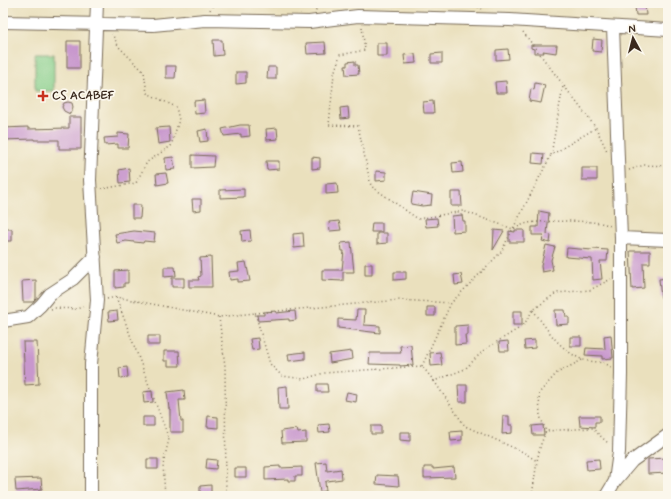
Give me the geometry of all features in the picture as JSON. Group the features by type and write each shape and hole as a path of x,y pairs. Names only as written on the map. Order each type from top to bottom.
{"street":[{"path":"90,496 91,364 96,300 95,257 90,190 102,23 97,3"},
{"path":"3,22 153,25 205,20 309,22 358,16 510,20 668,30"},
{"path":"613,26 619,174 621,276 619,452 614,481"},
{"path":"620,236 668,240"},
{"path":"3,321 28,317 50,294 73,279 95,257"},
{"path":"606,496 614,481 632,461 668,435"}],"path":[{"path":"358,16 365,50 340,55 334,74 329,125 358,126 371,186 418,219 463,211 513,229 526,223 587,221 606,223 620,236"},
{"path":"510,20 522,31 596,128 609,154"},
{"path":"90,190 136,183 147,162 171,146 179,120 176,106 148,93 144,72 120,47 102,23"},
{"path":"422,366 451,303 501,252 551,155 563,85"},
{"path":"551,155 596,128"},
{"path":"619,174 644,165 668,166"},
{"path":"434,381 465,368 485,349 523,326 533,310 556,293 590,290 608,280 621,276"},
{"path":"48,310 54,308 77,309 96,300 116,297 219,317 400,300 451,303"},
{"path":"116,297 169,439 163,465 166,496"},
{"path":"533,310 560,346 582,360 606,363 621,374"},
{"path":"255,313 270,364 282,376 304,379 324,373 422,366"},
{"path":"219,317 225,366 226,496"},
{"path":"532,496 537,461 546,431 540,416 539,393 557,373 582,360"},
{"path":"422,366 434,381 464,426 523,452 537,461"},
{"path":"546,431 592,428 619,452"}],"green space":[{"path":"35,54 54,54 54,91 35,91"}],"building":[{"path":"645,5 646,15 636,15 635,6"},
{"path":"593,39 602,40 601,52 592,51"},
{"path":"213,40 222,40 223,55 214,56"},
{"path":"67,41 80,41 80,68 67,68"},
{"path":"325,42 326,53 307,54 306,43"},
{"path":"377,43 387,43 387,56 377,56"},
{"path":"531,45 557,45 556,53 543,51 544,53 534,53 534,49 531,48"},
{"path":"508,49 509,59 496,60 496,50"},
{"path":"442,53 442,63 431,63 431,54"},
{"path":"415,54 416,63 405,64 404,55"},
{"path":"355,61 355,65 358,65 359,74 346,75 345,66 347,66 347,62"},
{"path":"166,66 176,66 175,78 166,78"},
{"path":"268,67 276,67 276,79 267,79"},
{"path":"236,72 246,72 246,83 236,84"},
{"path":"506,81 507,93 496,93 495,82"},
{"path":"535,83 545,85 541,103 529,101 531,89 534,90"},
{"path":"204,100 205,113 195,114 194,101"},
{"path":"433,101 434,113 424,113 423,102"},
{"path":"64,103 72,103 73,107 70,114 64,111 62,107"},
{"path":"348,107 349,118 341,119 340,108"},
{"path":"69,117 81,117 81,149 59,149 59,140 3,140 3,128 69,128"},
{"path":"240,125 249,125 250,136 241,137 241,134 224,136 222,129"},
{"path":"169,127 170,142 158,144 156,128"},
{"path":"277,128 278,139 267,140 266,129"},
{"path":"207,129 208,141 200,142 198,131"},
{"path":"118,133 129,134 128,148 118,148 118,144 105,145 104,138 118,137"},
{"path":"533,153 544,154 543,164 532,163"},
{"path":"192,155 214,156 213,167 192,168"},
{"path":"173,157 175,169 166,170 165,158"},
{"path":"312,157 320,158 320,168 312,169"},
{"path":"266,161 279,161 279,169 267,170"},
{"path":"462,162 463,172 453,173 452,163"},
{"path":"129,168 130,182 120,183 119,170"},
{"path":"582,168 597,168 597,180 582,180"},
{"path":"376,171 386,172 386,180 376,181"},
{"path":"166,173 168,183 157,185 156,174"},
{"path":"337,183 338,193 326,194 326,184"},
{"path":"244,189 244,197 220,198 220,190"},
{"path":"413,192 432,195 431,205 422,206 411,204"},
{"path":"451,192 461,192 462,206 451,206"},
{"path":"192,199 201,199 201,210 193,211"},
{"path":"132,205 141,205 140,218 132,218"},
{"path":"539,211 549,213 547,234 551,235 550,243 542,241 544,235 532,235 532,227 538,227"},
{"path":"462,215 463,221 465,221 465,231 453,232 452,216"},
{"path":"437,218 438,226 426,227 425,219"},
{"path":"339,221 341,230 330,231 329,222"},
{"path":"372,223 382,223 382,232 371,232"},
{"path":"3,229 12,229 12,241 3,241"},
{"path":"250,230 251,241 242,242 241,231"},
{"path":"494,230 504,231 493,250"},
{"path":"515,230 524,230 524,242 509,242 509,231 515,232"},
{"path":"134,231 155,233 154,242 144,241 143,243 126,241 117,243 115,234"},
{"path":"303,233 304,247 294,248 293,234"},
{"path":"377,233 387,233 387,243 377,244"},
{"path":"351,242 354,272 343,272 343,281 322,280 322,270 342,270 344,251 342,251 341,243"},
{"path":"546,245 555,247 551,260 553,270 542,272 541,266"},
{"path":"567,248 608,250 607,261 600,261 602,279 593,280 592,259 566,257"},
{"path":"630,251 650,251 650,263 643,263 644,288 632,289"},
{"path":"211,257 212,287 189,287 189,280 199,280 198,277 201,276 200,258"},
{"path":"246,262 250,281 238,282 238,279 230,280 229,272 239,271 238,263"},
{"path":"365,264 372,264 372,275 365,275"},
{"path":"164,267 175,267 176,276 164,277"},
{"path":"128,270 128,283 124,283 124,287 115,288 115,271"},
{"path":"394,272 406,272 406,279 394,280"},
{"path":"461,274 463,284 455,285 454,275"},
{"path":"172,278 184,278 184,287 172,287"},
{"path":"668,278 668,298 661,298 659,279"},
{"path":"36,280 36,299 33,302 23,302 22,281"},
{"path":"427,307 435,307 435,316 427,316"},
{"path":"357,310 365,310 364,325 380,326 380,333 338,328 338,319 356,320"},
{"path":"555,310 565,310 566,317 569,317 569,324 556,325"},
{"path":"117,311 118,320 109,321 108,312"},
{"path":"276,311 276,313 295,311 296,320 258,321 257,315 264,315 264,312"},
{"path":"513,311 522,311 522,325 513,325"},
{"path":"468,325 468,335 465,335 466,344 455,345 455,326"},
{"path":"611,335 613,358 602,359 602,356 585,355 586,348 605,349 604,336"},
{"path":"148,336 160,336 160,345 148,345"},
{"path":"570,337 581,337 581,346 570,346"},
{"path":"258,338 259,349 252,350 250,339"},
{"path":"535,340 535,348 525,349 524,341"},
{"path":"508,341 509,351 500,351 499,342"},
{"path":"23,342 37,342 39,384 25,385"},
{"path":"411,345 413,365 400,366 369,364 370,353 401,353 400,346"},
{"path":"164,351 179,351 180,366 168,366 168,361 164,361"},
{"path":"352,351 353,359 330,363 329,354"},
{"path":"305,352 305,359 289,361 288,354"},
{"path":"440,352 442,365 431,366 430,353"},
{"path":"127,367 128,377 120,378 119,368"},
{"path":"317,384 327,384 328,392 317,392"},
{"path":"458,385 467,385 467,402 459,402"},
{"path":"287,386 288,409 279,409 278,387"},
{"path":"184,390 185,400 179,400 181,421 183,421 183,432 170,432 170,409 167,392"},
{"path":"152,391 153,402 144,403 143,392"},
{"path":"347,392 357,394 356,402 345,400"},
{"path":"208,416 218,417 218,428 207,427"},
{"path":"503,416 509,416 509,425 512,425 512,433 502,434"},
{"path":"579,416 600,416 600,422 595,422 595,427 580,426"},
{"path":"143,417 154,417 154,426 143,426"},
{"path":"329,424 330,432 319,433 318,425"},
{"path":"543,425 544,435 533,435 532,426"},
{"path":"371,426 381,426 381,434 371,434"},
{"path":"297,429 298,433 306,432 306,442 282,443 281,431"},
{"path":"462,431 462,440 451,441 450,432"},
{"path":"400,432 410,432 410,441 400,440"},
{"path":"668,458 668,473 648,474 648,459"},
{"path":"147,459 158,459 158,469 147,469"},
{"path":"207,459 217,460 216,469 206,468"},
{"path":"599,459 600,469 587,470 586,460"},
{"path":"326,462 327,471 341,469 342,479 325,482 326,491 320,492 316,463"},
{"path":"280,466 280,468 302,467 302,476 295,476 295,481 288,481 288,479 265,480 265,467"},
{"path":"424,467 433,467 433,469 454,467 455,477 424,478"},
{"path":"235,468 246,468 246,477 235,477"},
{"path":"377,475 398,476 399,486 376,484"},
{"path":"41,478 42,489 16,491 15,479"},
{"path":"211,485 211,493 200,493 200,486"}],"place":[{"name":"CS ACABEF","path":"43,96"}]}
